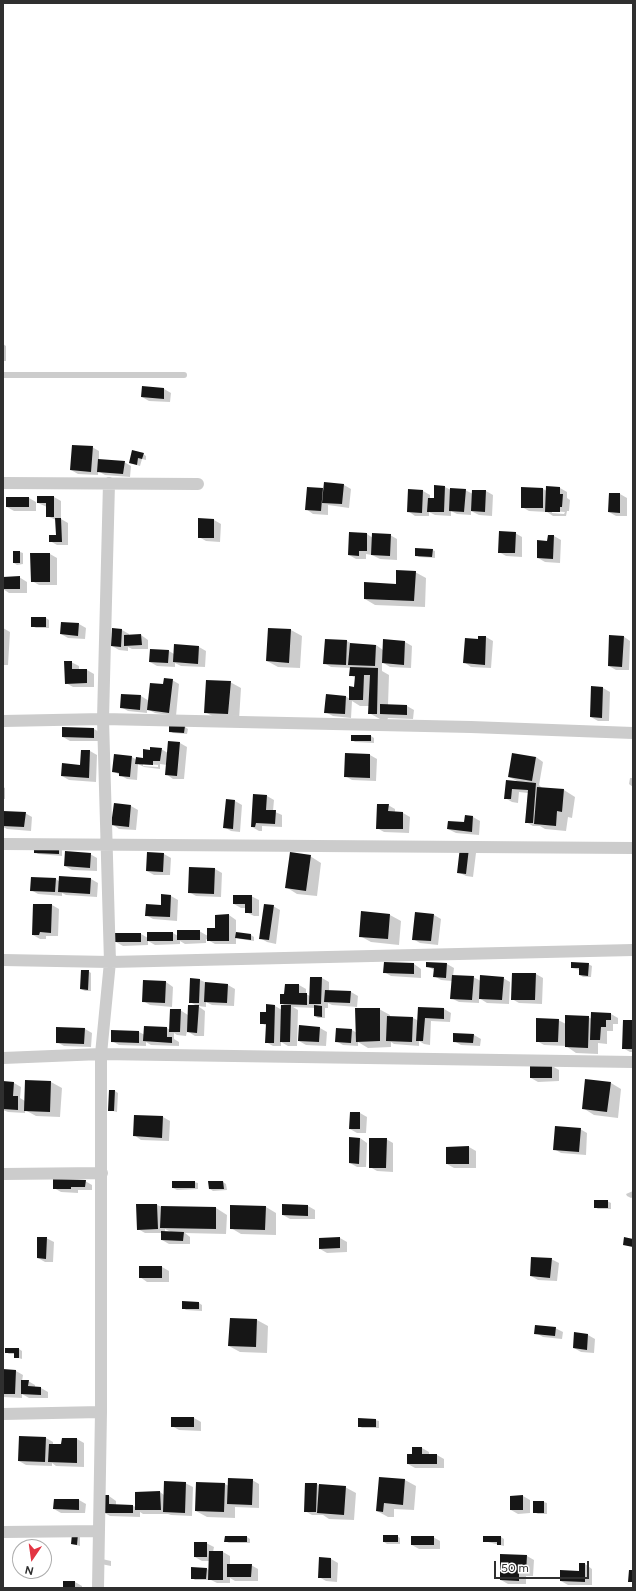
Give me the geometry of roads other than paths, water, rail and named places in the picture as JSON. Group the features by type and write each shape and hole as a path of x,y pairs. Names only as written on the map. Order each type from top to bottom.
{"street":[{"path":"3,482 198,484"},
{"path":"98,1588 101,1412 101,1054 110,962 103,719 109,483"},
{"path":"3,721 103,719 471,727 633,733"},
{"path":"3,844 633,848"},
{"path":"3,960 110,962 633,950"},
{"path":"3,1058 101,1054 633,1062"},
{"path":"3,1174 102,1173"},
{"path":"3,1414 101,1412"},
{"path":"3,1532 99,1531"}],"lane":[{"path":"3,375 184,375"}]}
